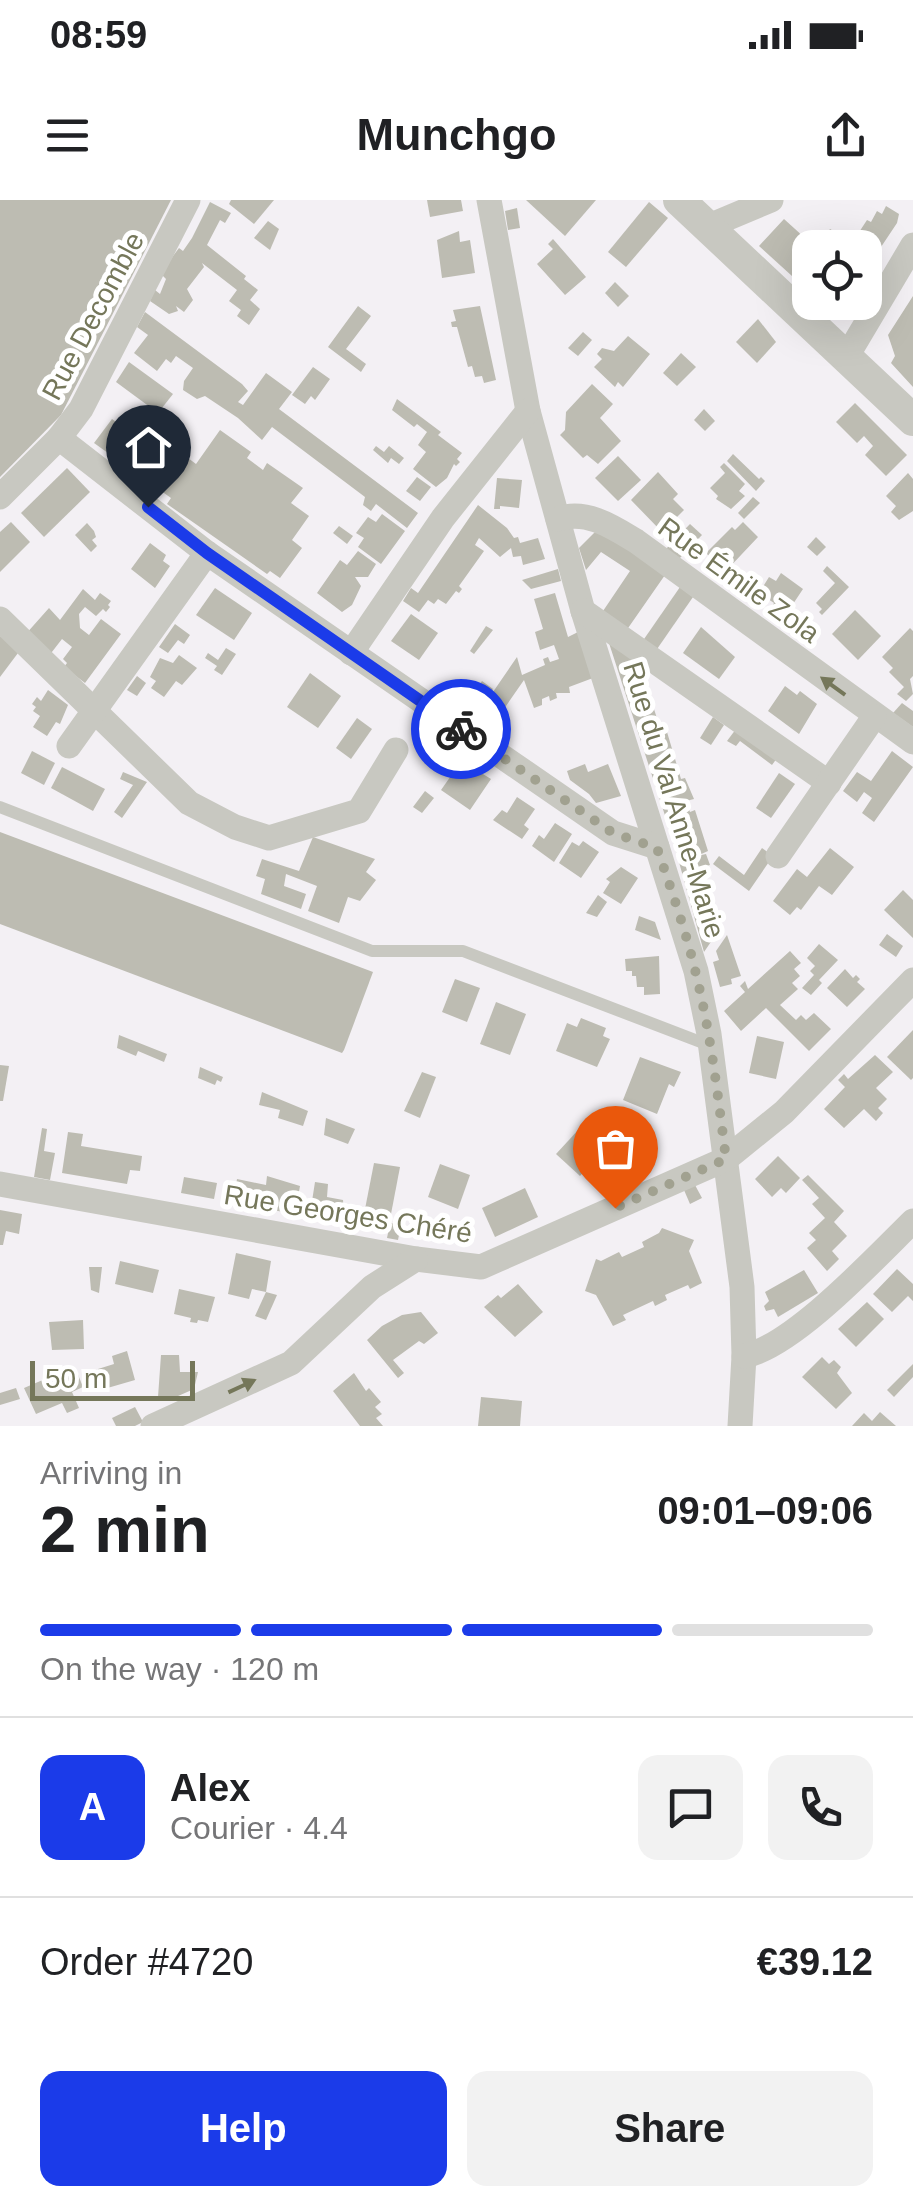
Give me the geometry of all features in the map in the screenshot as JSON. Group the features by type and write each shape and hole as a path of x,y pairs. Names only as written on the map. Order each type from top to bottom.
{"street":[{"name":"Rue Decomble","path":"0,497 59,438 81,409 188,200"},
{"name":"Rue du Val Anne-Marie","path":"489,200 528,411 584,611 696,972 711,1046 742,1287 740,1426"},
{"path":"679,200 913,420"},
{"path":"709,226 771,200"},
{"path":"847,356 913,246"},
{"path":"351,654 443,518 528,411"},
{"path":"59,438 207,553 351,654 613,833 657,848"},
{"name":"Rue Émile Zola","path":"558,519 592,518 636,541 913,742"},
{"path":"69,746 207,553"},
{"path":"584,611 829,782"},
{"path":"0,619 189,804 268,838 359,812 396,750"},
{"path":"778,856 874,716"},
{"name":"Rue Georges Chéré","path":"0,1184 416,1259 481,1267 726,1159 784,1112 913,980"},
{"path":"744,1356 766,1349 804,1322 913,1221"},
{"path":"153,1426 291,1363 372,1288 416,1259"}],"lane":[{"path":"0,808 372,950 463,951 711,1046"}],"building":[{"path":"0,200 171,200 61,415 0,477"},
{"path":"231,200 274,200 254,224 229,204"},
{"path":"427,200 461,200 463,211 430,217"},
{"path":"526,200 596,200 565,236"},
{"path":"210,202 231,213 225,223 220,220 207,245 258,290 250,300 260,309 249,325 237,316 241,310 229,301 237,290 202,263 204,267 187,289 193,300 184,312 176,306 178,311 169,314 150,301 155,290 160,294 166,279 162,275 179,248 183,251 192,238"},
{"path":"649,202 668,218 626,267 608,252"},
{"path":"886,206 899,214 882,246 882,230 860,230 877,211 882,214"},
{"path":"517,208 520,228 508,230 505,211"},
{"path":"784,219 796,230 792,230 792,276 759,246"},
{"path":"268,221 279,229 270,250 254,238"},
{"path":"459,231 460,242 470,240 475,273 442,278 437,240"},
{"path":"553,239 586,277 565,295 537,264 553,249 548,244"},
{"path":"615,282 629,296 618,307 605,293"},
{"path":"913,296 913,387 891,363 895,356 888,335"},
{"path":"358,306 371,316 346,349 366,364 361,372 328,347"},
{"path":"480,306 496,380 484,383 482,376 475,377 472,366 468,367 457,327 452,327 451,322 456,321 453,310"},
{"path":"145,312 242,384 248,391 238,402 243,405 266,373 292,392 279,409 418,513 407,528 376,504 371,511 363,505 365,497 272,427 262,440 205,396 197,399 183,390 193,368 176,356 171,363 166,359 157,371 134,353 148,335 137,327"},
{"path":"758,319 776,342 757,363 736,342"},
{"path":"583,332 592,340 578,356 568,348"},
{"path":"628,336 650,354 623,387 618,382 615,387 594,367 602,359 597,354 602,348 614,351"},
{"path":"681,353 696,367 677,386 663,373"},
{"path":"129,362 173,394 158,413 116,382"},
{"path":"313,367 330,379 315,400 311,396 305,404 292,395"},
{"path":"592,384 613,404 600,418 621,441 598,464 587,455 583,458 560,435 565,430 566,412"},
{"path":"397,399 462,453 457,459 460,462 436,487 413,469 426,452 418,445 427,432 392,410"},
{"path":"855,403 907,455 886,476 865,455 873,446 864,436 857,443 836,422"},
{"path":"704,409 715,421 705,431 694,420"},
{"path":"112,419 152,448 160,437 196,464 220,430 251,452 247,458 263,470 267,463 303,488 291,503 309,516 292,540 302,548 280,578 270,571 267,574 167,504 171,498 94,443"},
{"path":"376,446 384,452 389,446 404,458 399,464 391,458 388,463 373,450"},
{"path":"733,454 765,481 756,491 727,461"},
{"path":"618,456 641,480 618,501 595,478"},
{"path":"724,463 745,484 739,491 745,496 731,509 716,499 718,496 710,488 725,473 720,467"},
{"path":"67,468 90,492 44,537 21,513"},
{"path":"658,472 678,494 673,499 684,510 662,532 631,500"},
{"path":"908,473 913,479 913,511 899,520 891,512 896,506 886,496"},
{"path":"417,477 431,487 420,501 406,491"},
{"path":"497,478 522,480 519,508 494,509"},
{"path":"753,497 760,503 744,519 738,513"},
{"path":"478,505 514,538 518,537 520,543 538,538 545,559 523,565 521,556 513,557 511,548 500,557 479,538 475,545 484,551 459,586 459,593 456,591 446,604 438,599 434,604 428,600 419,612 403,601 411,588 418,593"},
{"path":"382,514 405,531 381,564 358,547 364,538 356,533 368,517 376,522"},
{"path":"11,522 30,542 0,572 0,532"},
{"path":"743,522 758,537 725,572 706,553 732,527 735,530"},
{"path":"87,523 96,537 92,540 97,546 91,552 75,535"},
{"path":"690,524 702,535 677,561 665,550"},
{"path":"339,526 353,536 347,544 333,533"},
{"path":"598,529 665,575 626,631 601,614 630,571 601,552 586,570 579,548"},
{"path":"816,537 826,547 817,556 807,547"},
{"path":"150,543 166,555 163,561 170,566 155,588 131,569"},
{"path":"358,551 376,564 368,577 355,577 361,586 352,605 342,612 317,593 340,560 347,565"},
{"path":"827,566 849,587 822,615 816,603 835,583 823,571"},
{"path":"558,569 561,581 531,589 522,580"},
{"path":"781,573 803,589 787,613 778,606 775,611 771,608 774,603 759,593 769,577 776,581"},
{"path":"680,587 693,597 655,652 642,642"},
{"path":"215,588 252,613 234,640 196,615"},
{"path":"83,589 95,600 100,593 111,601 106,612 103,609 96,616 85,607 79,614 80,628 89,635 101,619 121,634 85,683 64,667 67,663 63,659 72,647 62,639 48,657 25,635 49,608 60,620"},
{"path":"555,593 568,637 578,632 593,678 569,687 570,693 556,693 557,698 550,701 549,696 542,699 542,705 534,708 524,680 490,729 480,721 477,724 473,721 517,657 522,675 545,665 543,659 559,659 554,645 540,650 535,632 543,629 534,599"},
{"path":"855,610 881,636 858,660 832,634"},
{"path":"411,614 438,633 419,660 391,641"},
{"path":"175,624 190,635 184,644 178,640 168,653 159,647"},
{"path":"486,626 493,630 474,654 470,651"},
{"path":"701,627 735,657 719,679 683,653"},
{"path":"910,628 913,694 906,701 897,694 904,687 889,672 893,668 882,657"},
{"path":"0,636 21,649 0,677"},
{"path":"608,640 636,653 662,734 667,732 681,779 685,778 694,799 686,801 690,812 695,810 708,851 697,856 706,854 710,865 699,868 711,918 715,916 719,930 704,952 672,837"},
{"path":"226,648 236,654 222,675 205,658 208,653 218,660"},
{"path":"179,655 197,668 182,685 176,681 164,697 151,688 156,681 150,677 160,658 173,663"},
{"path":"310,673 341,696 318,728 287,707"},
{"path":"137,676 146,683 137,696 127,690"},
{"path":"482,681 493,689 479,708 468,701"},
{"path":"785,686 817,704 799,734 768,711"},
{"path":"48,690 68,705 60,724 56,722 47,736 33,727 40,716 33,711 36,707 32,704 37,697 41,701"},
{"path":"902,703 913,711 913,727 893,713"},
{"path":"713,717 724,725 711,745 700,738"},
{"path":"357,718 372,729 351,759 336,748"},
{"path":"739,725 780,754 772,765 740,741 736,746 727,741"},
{"path":"32,751 55,763 44,785 21,773"},
{"path":"892,751 913,767 874,822 862,813 872,798 864,792 857,802 843,791 857,772 871,781"},
{"path":"460,763 491,779 470,810 441,790"},
{"path":"585,764 588,772 608,764 621,796 596,803 570,780 567,771"},
{"path":"62,767 105,789 93,811 51,788"},
{"path":"123,772 147,782 122,818 114,812 133,785 120,779"},
{"path":"779,773 795,784 771,818 756,808"},
{"path":"425,791 434,798 422,813 413,807"},
{"path":"517,797 535,809 524,825 529,829 522,839 493,820 502,810 507,813"},
{"path":"555,823 572,834 554,862 532,846 539,835 544,839"},
{"path":"0,832 373,972 344,1050 342,1053 0,924"},
{"path":"313,837 375,859 366,872 376,880 360,901 348,897 339,923 308,911 317,886 286,874 284,886 306,894 301,909 261,894 265,879 256,876 262,859 299,871"},
{"path":"583,841 599,852 581,878 559,863 572,842 579,846"},
{"path":"762,848 773,856 749,891 713,864 719,856 744,875"},
{"path":"830,848 854,867 832,895 819,886 801,910 797,907 790,915 773,901 797,869 807,877"},
{"path":"621,867 638,878 621,904 603,893 610,882 606,879"},
{"path":"903,890 913,900 913,938 884,910"},
{"path":"598,895 607,902 597,917 586,913"},
{"path":"639,916 655,922 661,940 635,930"},
{"path":"887,934 903,946 896,957 879,945"},
{"path":"727,935 741,976 720,987 713,962 719,960 716,951"},
{"path":"819,944 838,960 811,995 802,988 814,975 810,971 815,966 807,958"},
{"path":"790,951 801,963 794,969 800,976 792,983 798,989 780,1005 796,1020 801,1015 806,1020 814,1013 831,1029 809,1051 766,1008 741,1031 724,1011 745,992 740,986 745,981 748,989"},
{"path":"659,956 660,994 644,995 644,987 637,987 636,976 626,971 625,959"},
{"path":"845,969 853,978 856,975 860,979 857,982 865,989 847,1007 827,988"},
{"path":"455,979 480,988 467,1022 442,1012"},
{"path":"496,1002 526,1014 510,1055 480,1044"},
{"path":"581,1018 606,1028 603,1036 610,1039 597,1067 556,1051 567,1023 577,1027"},
{"path":"913,1030 913,1078 911,1080 887,1057"},
{"path":"119,1035 167,1054 164,1062 138,1051 136,1056 117,1048"},
{"path":"757,1036 784,1042 776,1079 749,1073"},
{"path":"875,1055 893,1072 876,1088 887,1099 878,1108 883,1113 876,1121 864,1109 844,1128 824,1109 845,1087 838,1080 844,1074 848,1079"},
{"path":"640,1057 681,1072 674,1087 669,1084 657,1114 623,1100"},
{"path":"0,1065 9,1066 3,1101 0,1101"},
{"path":"200,1067 223,1077 221,1082 217,1080 215,1085 198,1078"},
{"path":"422,1072 436,1077 420,1118 404,1111"},
{"path":"262,1092 308,1111 303,1126 278,1118 280,1110 259,1105"},
{"path":"326,1118 355,1129 348,1144 324,1135"},
{"path":"42,1128 47,1129 44,1151 55,1153 50,1180 34,1177"},
{"path":"580,1128 603,1150 580,1176 556,1154"},
{"path":"68,1132 83,1134 81,1146 142,1156 140,1171 130,1170 127,1184 62,1173"},
{"path":"778,1156 800,1178 786,1193 781,1188 772,1197 755,1179"},
{"path":"374,1163 400,1167 391,1214 365,1209"},
{"path":"440,1164 470,1175 458,1209 428,1197"},
{"path":"808,1175 844,1211 834,1222 847,1236 832,1251 839,1259 827,1271 807,1248 816,1240 809,1233 825,1218 812,1204 819,1198 802,1180"},
{"path":"267,1176 300,1186 295,1214 233,1203 237,1179 266,1185"},
{"path":"184,1177 217,1183 214,1199 181,1193"},
{"path":"315,1182 328,1184 327,1197 343,1200 344,1214 340,1213 338,1222 310,1214"},
{"path":"695,1185 702,1198 690,1204 684,1190"},
{"path":"525,1188 538,1217 495,1237 482,1208"},
{"path":"0,1210 22,1214 19,1234 6,1231 3,1245 0,1245"},
{"path":"390,1223 401,1225 398,1240 387,1238"},
{"path":"662,1228 694,1240 689,1251 702,1283 665,1295 667,1300 655,1306 653,1301 623,1315 626,1320 613,1326 596,1295 585,1291 596,1259 601,1261 619,1252 622,1257 644,1247 642,1242"},
{"path":"236,1253 271,1261 266,1292 252,1289 249,1299 228,1294"},
{"path":"120,1261 159,1270 153,1293 115,1284"},
{"path":"89,1267 102,1267 99,1293 91,1290"},
{"path":"897,1269 913,1284 913,1301 908,1296 892,1312 873,1294"},
{"path":"804,1270 818,1293 778,1317 774,1309 766,1311 764,1306 769,1301 765,1292"},
{"path":"518,1284 543,1312 515,1337 484,1307"},
{"path":"179,1289 215,1297 208,1322 190,1322 191,1318 174,1314"},
{"path":"266,1292 277,1295 266,1320 255,1316"},
{"path":"867,1302 884,1319 856,1347 838,1329"},
{"path":"421,1312 438,1333 393,1360 404,1373 398,1378 367,1340 402,1315"},
{"path":"83,1320 84,1349 52,1350 49,1322"},
{"path":"127,1351 135,1380 104,1389 98,1369 114,1364 112,1356"},
{"path":"161,1355 179,1355 180,1372 198,1372 194,1389 169,1400 158,1397"},
{"path":"822,1357 841,1367 837,1373 852,1393 836,1409 802,1377"},
{"path":"913,1364 913,1377 894,1397 887,1390"},
{"path":"77,1372 83,1387 72,1392 79,1408 67,1413 62,1403 36,1414 24,1388"},
{"path":"354,1373 366,1391 369,1388 381,1402 375,1407 382,1414 376,1418 383,1426 360,1426 333,1391"},
{"path":"16,1388 20,1399 0,1405 0,1393"},
{"path":"481,1397 522,1401 520,1426 478,1426"},
{"path":"135,1407 143,1422 116,1426 112,1418"},
{"path":"880,1412 896,1426 852,1426 864,1413 872,1421"}],"way so far":[{"path":"461,729 613,833 657,848 671,890 696,972 709,1034 726,1159 615,1208"}],"route":[{"path":"148,507 207,553 461,729"}]}
